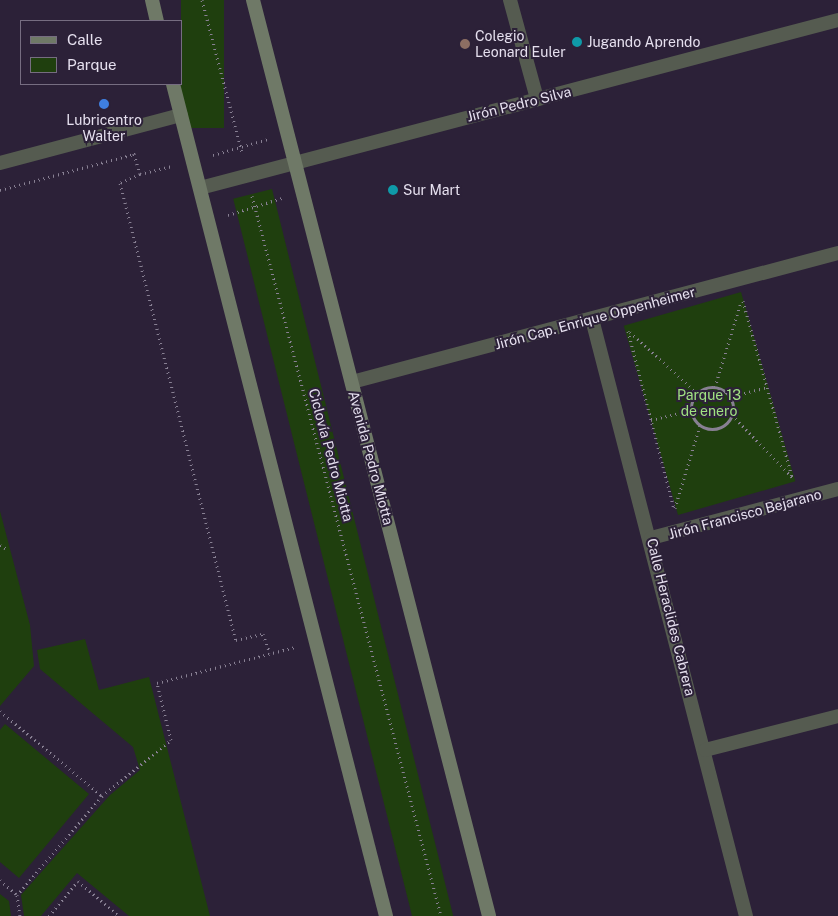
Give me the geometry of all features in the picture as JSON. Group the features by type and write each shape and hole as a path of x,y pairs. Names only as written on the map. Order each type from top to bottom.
{"main road":[{"path":"152,0 157,20"},
{"name":"Avenida Pedro Miotta","path":"253,0 489,916"},
{"path":"174,85 386,916"}],"street":[{"path":"510,0 537,100"},
{"name":"Jirón Pedro Silva","path":"200,188 294,160 537,100 838,20"},
{"path":"0,163 182,115"},
{"name":"Jirón Cap. Enrique Oppenheimer","path":"352,382 838,253"},
{"name":"Calle Heraclides Cabrera","path":"592,319 651,538 746,916"},
{"name":"Jirón Francisco Bejarano","path":"651,538 838,489"},
{"path":"705,750 838,716"}],"path":[{"name":"Ciclovía Pedro Miotta","path":"202,0 441,916"},
{"path":"270,653 264,634 236,640 120,183 140,174 288,134"},
{"path":"134,154 140,174"},
{"path":"208,221 302,191"},
{"path":"737,279 799,500"},
{"path":"733,302 742,299"},
{"path":"715,388 742,299"},
{"path":"592,319 627,330 698,393"},
{"path":"627,330 637,327"},
{"path":"627,330 674,510"},
{"path":"698,393 715,388 730,397 767,387"},
{"path":"691,410 698,393"},
{"path":"730,397 732,415 793,478"},
{"path":"651,420 691,410"},
{"path":"651,538 674,510 700,425 691,410"},
{"path":"700,425 719,428 732,415"},
{"path":"784,481 793,478"},
{"path":"674,510 684,508"},
{"path":"0,545 7,549"},
{"path":"18,895 102,796 171,740 157,683 316,642"},
{"path":"0,711 102,796"},
{"path":"0,880 18,895 20,916"},
{"path":"49,916 78,881 119,916"}],"green space":[{"path":"181,0 224,0 224,128 181,128"},
{"path":"272,189 453,916 412,916 233,199"},
{"name":"Parque 13 de enero","path":"741,292 795,481 678,515 624,326"},
{"path":"0,511 30,625 34,666 0,706"},
{"path":"85,639 99,690 149,677 210,916 129,916 77,873 41,916 24,916 21,895 110,795 140,770 133,747 40,669 37,650"},
{"path":"5,724 89,794 19,878 0,862 0,730"},
{"path":"0,894 9,901 11,916 0,916"}],"place":[{"name":"Jugando Aprendo","path":"577,42"},
{"name":"Colegio Leonard Euler","path":"465,44"},
{"name":"Lubricentro Walter","path":"104,104"},
{"name":"Sur Mart","path":"393,190"}]}
